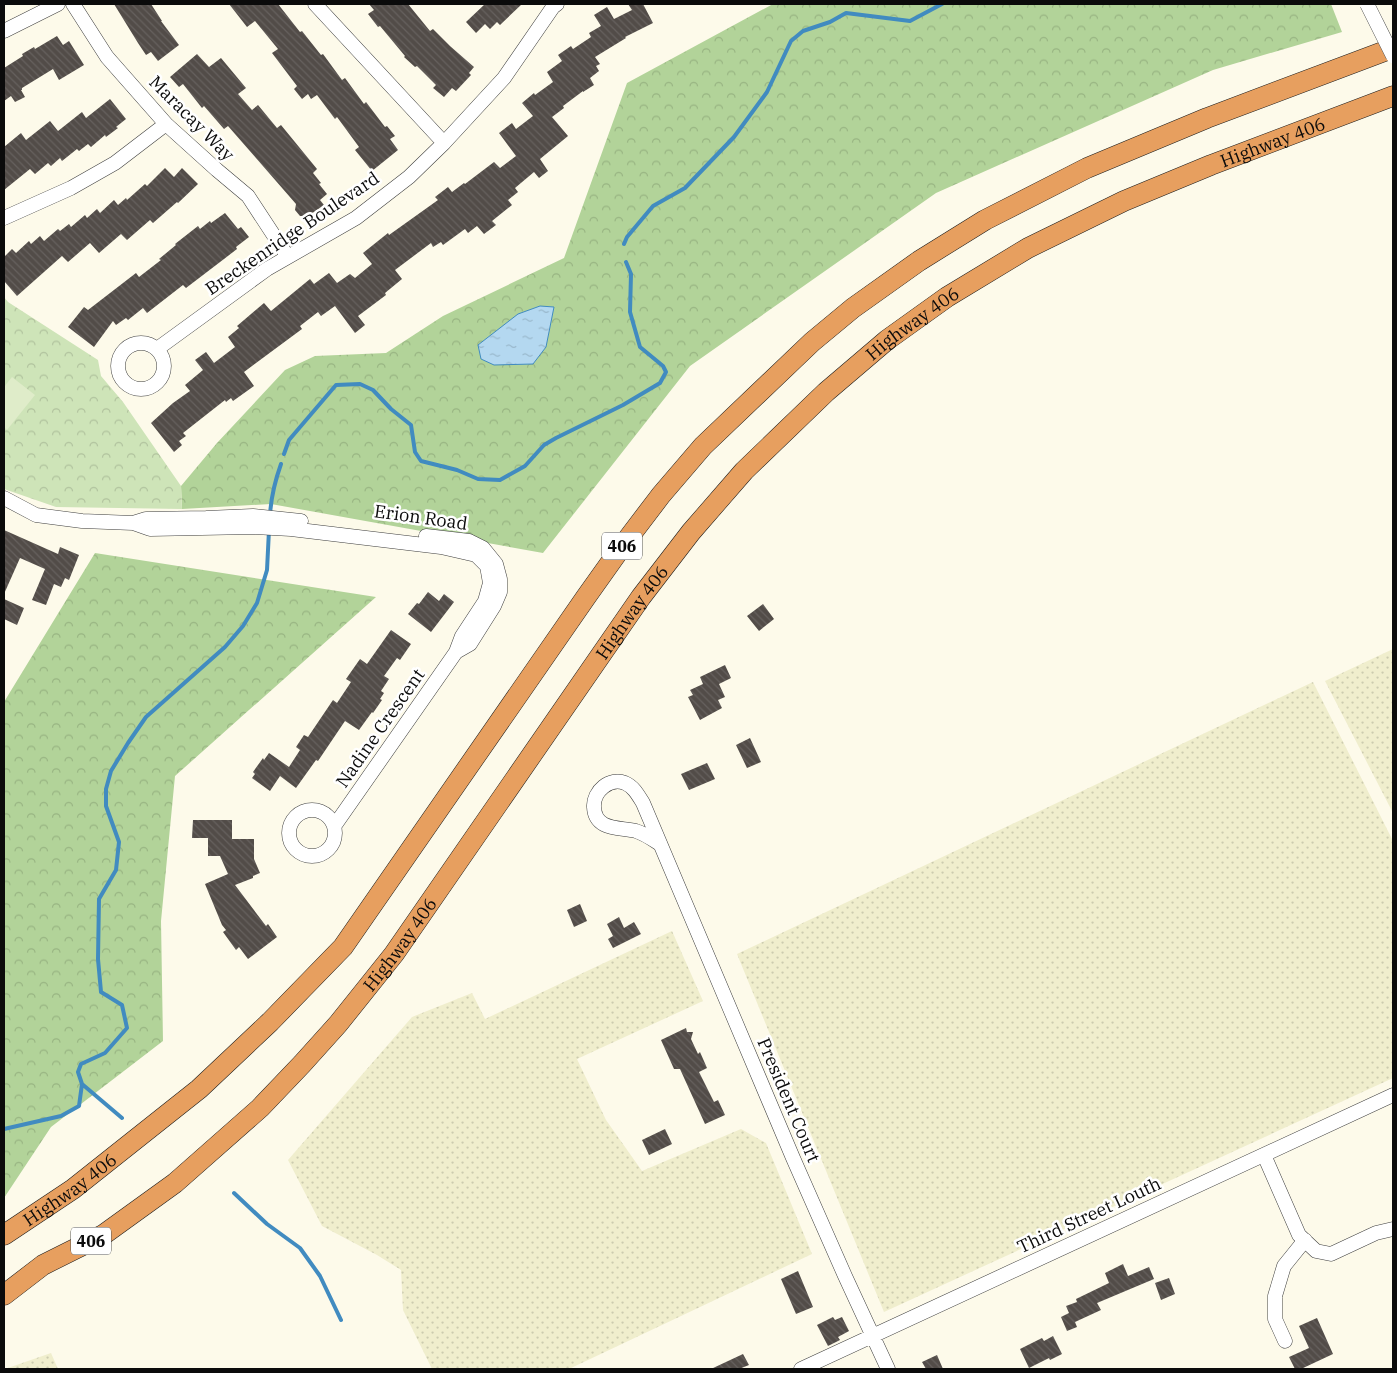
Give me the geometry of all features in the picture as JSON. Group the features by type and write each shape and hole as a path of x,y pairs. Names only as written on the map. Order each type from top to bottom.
{"highway":[{"name":"Highway 406","path":"4,1235 72,1189 199,1090 270,1022 343,947 623,545 703,446 812,342 853,308 919,261 986,220 1087,168 1207,118 1393,48"},
{"name":"Highway 406","path":"4,1295 44,1265 103,1236 176,1183 260,1108 302,1064 338,1024 394,954 641,598 691,532 744,471 826,392 886,340 940,302 1028,248 1124,201 1202,168 1393,96"}],"street":[{"path":"4,31 58,4"},
{"name":"Maracay Way","path":"73,4 107,56 166,124 248,196 288,256"},
{"path":"315,4 444,143"},
{"path":"1367,4 1393,56"},
{"name":"Breckenridge Boulevard","path":"157,349 267,269 356,218 410,177 504,78 554,5"},
{"path":"4,218 71,188 115,163 166,124"},
{"name":"Erion Road","path":"4,498 36,515 82,521 133,523 150,529 252,521 469,541 483,548 496,564 500,579 500,592 494,606 470,644 456,652"},
{"name":"Nadine Crescent","path":"335,825 456,652"},
{"name":"President Court","path":"660,844 635,831 615,829 601,823 595,812 595,796 612,782 624,782 635,790 643,803 793,1158 888,1369"},
{"name":"Third Street Louth","path":"801,1369 1393,1095"},
{"path":"1264,1155 1299,1234 1316,1251 1331,1254 1376,1233 1393,1229"},
{"path":"1285,1341 1275,1319 1275,1296 1284,1266 1305,1240"}],"shaded area":[{"path":"1393,649 1393,813 1325,681"},
{"path":"1313,682 1393,841 1393,1078 884,1312 737,954"},
{"path":"672,931 703,1001 577,1059 606,1120 642,1171 741,1129 766,1143 812,1254 569,1369 432,1369 403,1310 401,1270 322,1226 288,1160 412,1017 472,993 485,1019"},
{"path":"51,1353 58,1369 5,1369"}],"green space":[{"path":"773,4 1331,4 1342,32 1213,70 936,193 690,366 543,553 271,504 182,509 181,486 217,443 285,370 315,356 386,353 443,316 564,258 627,83"},
{"path":"4,297 8,302 98,360 101,376 123,402 181,486 182,509 56,507 4,489"},
{"path":"12,377 35,395 7,430 4,427 4,387"},
{"path":"95,553 376,597 175,776 161,921 163,1041 51,1127 4,1198 4,702"}],"water":[{"path":"540,306 554,307 546,347 533,364 494,365 481,359 478,345 518,314"}],"building":[{"path":"114,4 151,4 179,45 158,61 151,52 146,55"},
{"path":"229,4 278,4 300,32 302,31 321,55 323,54 342,80 345,78 364,104 366,102 385,127 387,126 395,136 390,139 398,150 372,171 355,150 359,147 337,117 335,119 317,95 311,99 308,94 302,99 294,89 297,86 272,53 278,49 255,21 247,27"},
{"path":"369,4 408,4 430,31 433,29 474,67 469,73 471,75 456,91 452,88 444,97 433,88 436,85 417,66 415,67 404,57 380,26 378,27 368,14 374,10"},
{"path":"485,4 522,4 500,25 497,22 490,29 485,24 476,33 466,22"},
{"path":"628,4 643,4 653,23 625,37 595,57 600,64 596,66 599,71 590,78 594,85 563,106 564,108 552,117 568,136 540,159 548,171 539,178 534,172 515,188 518,192 508,200 512,205 492,221 496,225 484,234 477,226 468,233 465,229 443,245 441,242 433,247 431,243 395,270 402,279 385,293 386,295 358,316 365,325 355,333 335,306 321,316 318,312 300,326 302,329 244,372 254,386 233,401 231,398 226,402 225,400 183,433 186,436 179,441 182,445 174,452 151,423 173,403 190,391 185,385 203,370 195,360 206,352 214,363 235,347 228,337 239,328 237,326 264,303 271,311 310,279 314,284 329,273 337,283 350,274 355,278 372,264 363,253 388,233 389,235 438,200 435,197 448,187 452,192 494,162 500,168 516,156 499,133 512,123 516,129 533,116 522,103 534,93 535,95 553,82 547,72 562,61 558,55 571,46 573,49 591,37 589,33 601,26 594,15 607,7 614,19 632,10"},
{"path":"57,36 63,45 69,41 84,65 59,80 53,69 22,88 21,90 25,97 15,102 11,96 4,101 4,68 23,56 22,54"},
{"path":"197,54 209,67 221,58 246,88 238,94 252,110 258,105 277,128 281,125 317,169 313,173 327,194 320,200 324,205 308,216 300,216 295,210 296,204 228,126 224,129 204,106 202,108 183,84 179,87 170,77"},
{"path":"110,99 126,119 116,127 118,128 106,137 105,135 91,147 88,144 79,151 77,149 62,161 60,158 51,166 48,163 35,174 30,169 4,190 4,147 21,133 26,140 50,121 58,131 82,112 86,118"},
{"path":"165,168 174,177 182,168 198,184 153,223 150,220 127,240 121,234 99,253 90,243 68,262 62,256 17,296 4,281 4,257 12,249 16,253 29,241 31,244 40,236 44,241 58,229 60,231 69,224 71,227 85,215 87,218 97,209 100,213 114,200 118,205 126,198 127,200 145,184 147,186"},
{"path":"225,213 238,229 241,227 249,237 236,247 237,249 186,288 183,285 147,313 143,308 128,320 126,318 116,325 113,321 94,347 68,327 84,307 88,310 136,273 139,277 161,260 159,259 175,244 198,226 200,229"},
{"path":"4,530 58,554 60,547 79,555 69,580 65,578 61,587 54,584 46,605 32,600 45,569 20,558 4,594"},
{"path":"428,592 439,601 444,594 454,602 431,632 408,614"},
{"path":"4,599 24,608 17,625 4,619"},
{"path":"763,604 774,619 759,631 747,616"},
{"path":"391,630 411,644 400,660 397,658 384,676 389,679 381,691 384,693 380,699 382,700 359,730 345,721 318,761 316,760 296,788 280,776 270,791 252,778 255,774 253,772 269,753 289,767 300,750 296,747 304,735 308,737 333,700 337,703 351,682 346,679 360,659 367,664"},
{"path":"725,665 731,678 719,684 725,697 718,700 722,708 700,720 688,697 693,695 690,690 703,684 700,677"},
{"path":"750,738 761,762 747,768 736,745"},
{"path":"707,763 715,779 689,790 681,774"},
{"path":"193,820 232,820 232,839 254,839 254,859 260,873 235,885 266,926 268,924 277,937 248,959 239,947 236,950 223,932 226,930 222,925 205,884 228,874 220,856 208,856 208,838 192,838"},
{"path":"580,904 587,921 574,927 567,910"},
{"path":"619,917 624,928 634,922 641,934 613,948 608,939 613,936 607,924"},
{"path":"686,1028 687,1032 693,1032 691,1039 698,1054 700,1052 707,1068 699,1072 714,1102 718,1100 725,1115 705,1124 680,1069 674,1069 661,1040"},
{"path":"665,1129 672,1144 649,1155 642,1140"},
{"path":"1123,1264 1128,1276 1149,1267 1154,1279 1097,1303 1101,1310 1075,1322 1077,1327 1067,1331 1061,1317 1069,1313 1066,1306 1077,1302 1076,1299 1109,1283 1105,1273"},
{"path":"798,1271 813,1307 796,1314 781,1279"},
{"path":"1169,1278 1175,1294 1161,1300 1155,1283"},
{"path":"833,1317 835,1320 842,1317 849,1331 838,1337 840,1340 828,1346 817,1325"},
{"path":"1317,1318 1333,1354 1301,1369 1295,1369 1289,1357 1309,1348 1299,1326"},
{"path":"1053,1336 1062,1354 1029,1368 1020,1349 1042,1338 1044,1341"},
{"path":"743,1354 749,1365 739,1369 711,1369"},
{"path":"937,1355 943,1369 926,1369 922,1362"}],"waterway":[{"path":"624,244 627,237 653,206 685,188 734,137 767,92 791,41 803,31 830,22 846,13 910,21 942,4"},
{"path":"284,454 289,440 336,385 360,384 373,390 391,409 411,425 415,452 421,461 457,470 478,479 500,480 525,466 544,445 623,405 660,383 666,372 663,366 640,347 630,312 631,274 626,262"},
{"path":"270,515 271,502 281,464"},
{"path":"4,1129 61,1116 79,1106 82,1084 78,1072 81,1064 105,1053 127,1028 122,1005 101,992 98,959 99,899 116,870 119,842 106,806 106,789 111,771 146,717 225,647 243,626 257,603 267,570 269,530"},
{"path":"82,1084 122,1118"},
{"path":"234,1193 267,1224 300,1248 320,1276 341,1320"}]}
